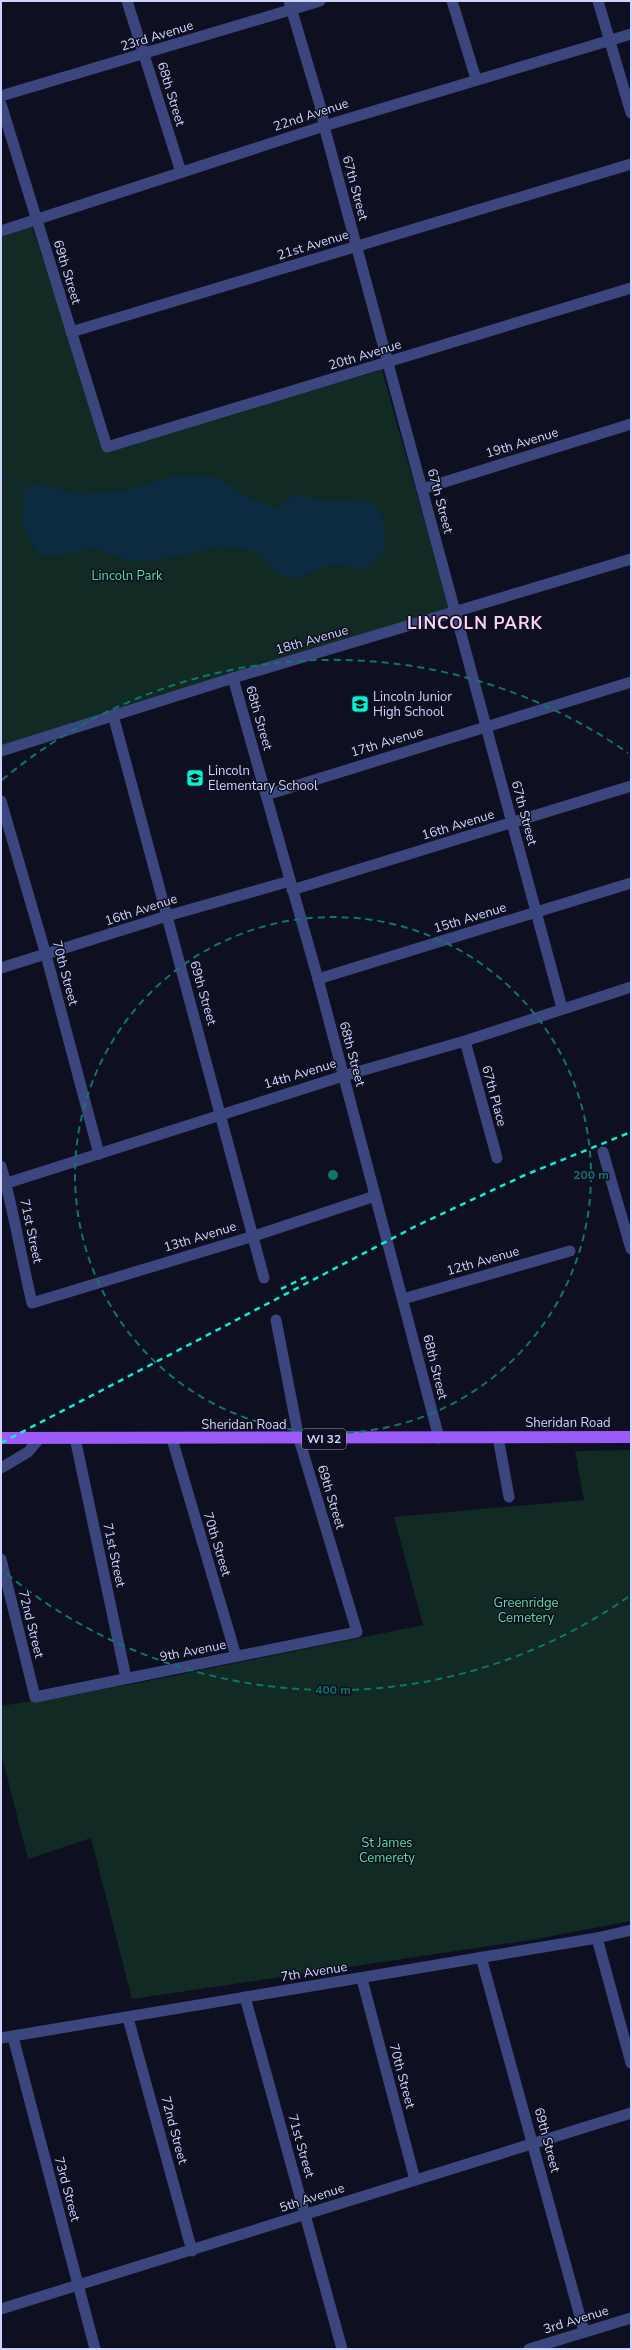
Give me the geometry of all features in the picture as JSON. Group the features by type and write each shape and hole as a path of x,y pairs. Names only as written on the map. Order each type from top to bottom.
{"main road":[{"name":"Sheridan Road","path":"1,1438 299,1439 631,1437"}],"street":[{"name":"68th Street","path":"127,1 181,172"},
{"name":"23rd Avenue","path":"1,96 144,55 290,5 320,1"},
{"path":"452,1 476,79"},
{"path":"598,1 631,113"},
{"name":"67th Street","path":"290,5 322,112 324,126 562,1008"},
{"name":"22nd Avenue","path":"1,231 324,126 476,79 631,34"},
{"name":"69th Street","path":"1,104 107,447"},
{"name":"21st Avenue","path":"71,332 631,164"},
{"name":"20th Avenue","path":"107,447 388,363 631,288"},
{"name":"19th Avenue","path":"422,489 631,424"},
{"name":"18th Avenue","path":"1,751 233,678 455,613 631,559"},
{"name":"68th Street","path":"233,678 318,979 439,1438"},
{"name":"17th Avenue","path":"266,794 631,682"},
{"name":"69th Street","path":"112,715 222,1114 264,1278"},
{"name":"16th Avenue","path":"1,968 46,956 167,916 291,885 512,823 631,786"},
{"name":"70th Street","path":"1,800 46,956 99,1154"},
{"name":"15th Avenue","path":"318,979 631,883"},
{"name":"14th Avenue","path":"3,1184 343,1076 465,1041 562,1008 631,987"},
{"name":"67th Place","path":"465,1041 497,1158"},
{"path":"603,1152 631,1249"},
{"name":"71st Street","path":"1,1166 3,1184 32,1303"},
{"name":"13th Avenue","path":"32,1303 254,1236 375,1196"},
{"name":"12th Avenue","path":"403,1299 570,1251"},
{"name":"69th Street","path":"276,1320 299,1439 357,1632"},
{"path":"498,1437 509,1497"},
{"name":"71st Street","path":"75,1438 126,1678"},
{"path":"1,1468 28,1452 39,1439"},
{"name":"70th Street","path":"172,1439 236,1656"},
{"name":"72nd Street","path":"1,1559 35,1697"},
{"name":"9th Avenue","path":"35,1697 357,1632"},
{"name":"7th Avenue","path":"1,2038 362,1979 481,1957 597,1938 631,1930"},
{"path":"597,1938 631,2063"},
{"name":"69th Street","path":"481,1957 534,2142 584,2331"},
{"name":"70th Street","path":"362,1979 415,2180"},
{"name":"71st Street","path":"245,1997 342,2349"},
{"name":"72nd Street","path":"128,2018 192,2251"},
{"name":"73rd Street","path":"13,2037 94,2349"},
{"name":"5th Avenue","path":"1,2309 78,2287 534,2142 631,2113"},
{"name":"3rd Avenue","path":"529,2349 551,2346 584,2331 631,2318"}],"green space":[{"name":"Lincoln Park","path":"32,226 105,452 382,370 449,608 1,746 1,237"},
{"name":"Greenridge Cemetery","path":"631,1450 631,1921 531,1940 132,1999 91,1838 28,1859 1,1753 1,1706 138,1683 423,1625 394,1517 584,1500 575,1451"}],"water":[{"path":"178,475 217,477 250,498 278,508 295,495 323,500 372,502 383,517 385,550 366,568 331,565 294,579 273,570 255,551 222,546 168,558 130,561 93,548 57,556 40,556 25,531 22,509 25,488 34,483 79,494 126,490"}],"waterway":[{"path":"1,472 25,488"}],"railway":[{"path":"1,1443 416,1226 525,1175 631,1132"},
{"path":"281,1289 310,1275"}],"place":[{"name":"Lincoln Junior High School","path":"360,704"},
{"name":"Lincoln Elementary School","path":"195,778"}],"district":[{"name":"LINCOLN PARK","path":"475,623"}],"park label":[{"name":"St James Cemerety","path":"387,1850"}]}
